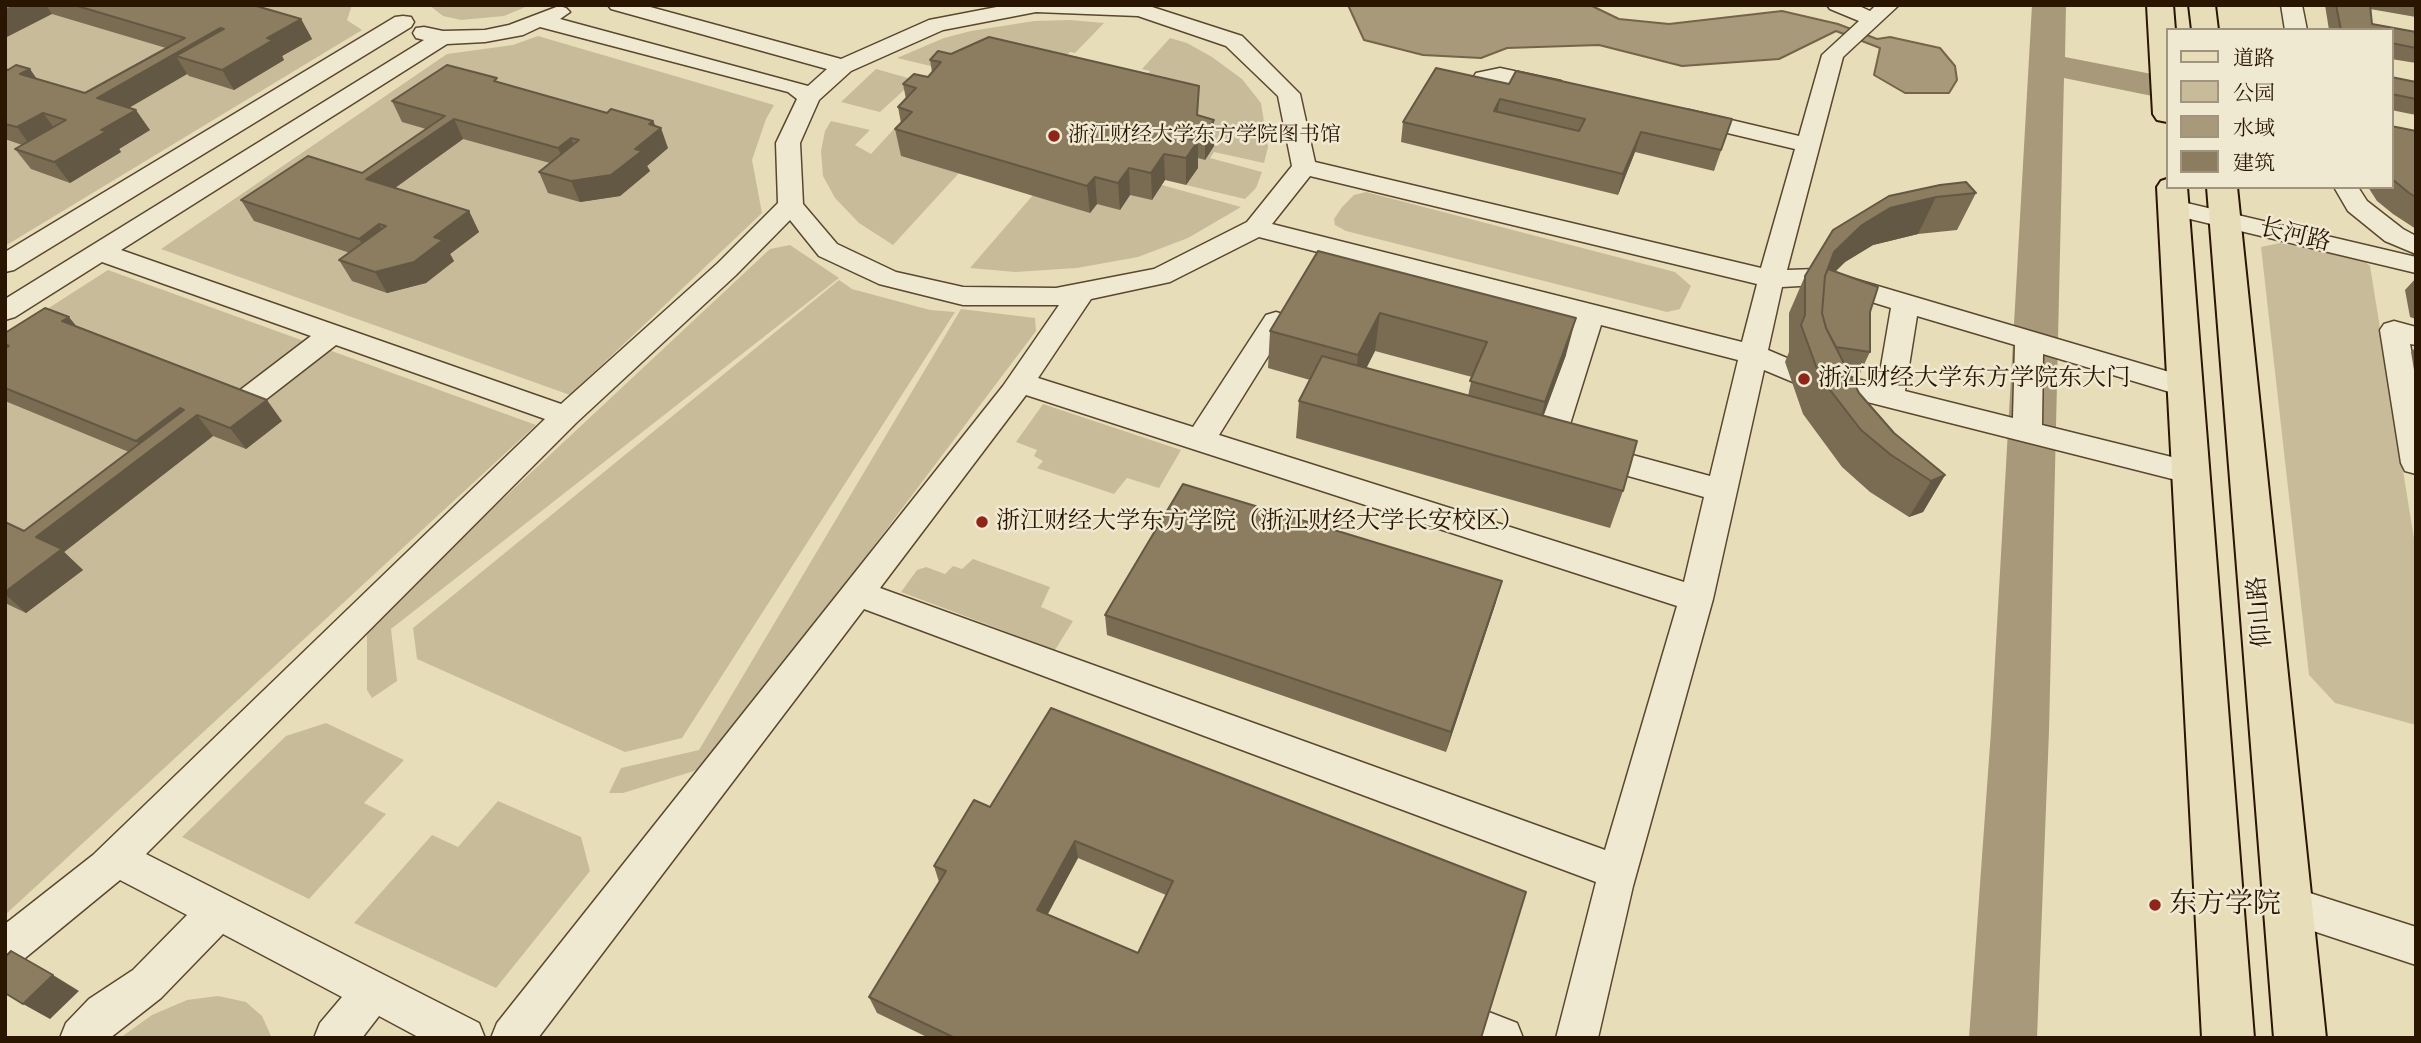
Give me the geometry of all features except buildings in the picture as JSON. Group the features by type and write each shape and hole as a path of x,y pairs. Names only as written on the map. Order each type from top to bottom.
{"main road":[{"path":"2160,5 2166,98"},
{"path":"2203,5 2205,28"},
{"path":"2173,197 2166,381 2228,1038"},
{"name":"仰山路","path":"2223,203 2300,1038"}],"street":[{"path":"5,264 399,14 411,29 442,38 485,36 541,21 568,5"},
{"path":"618,5 843,66"},
{"path":"1837,5 1881,12"},
{"path":"2291,5 2296,28"},
{"path":"1037,6 1140,10 1234,41 1289,94 1304,167 1256,228 1161,276 1056,297 963,296 888,278 828,250 791,205 788,143 809,97 843,66 937,25 1037,6"},
{"path":"1577,1038 1618,872 1696,599 1771,279 1833,55 1881,12"},
{"path":"541,21 796,87 809,97"},
{"path":"5,312 442,38"},
{"path":"1472,97 1484,78 1500,75 1569,89"},
{"path":"1661,111 1807,145"},
{"path":"1304,167 1771,279 1818,277 2166,381"},
{"path":"2347,189 2357,206 2394,235 2416,246"},
{"name":"长河路","path":"2173,197 2223,203 2416,265"},
{"path":"106,869 566,416 726,269 791,205"},
{"path":"1256,228 1755,355 1800,375 2174,468"},
{"path":"100,252 566,416"},
{"path":"512,1038 1020,383 1082,292"},
{"path":"1890,398 1905,303"},
{"path":"1591,314 1549,443 1723,491"},
{"path":"1200,441 1276,321"},
{"path":"2405,333 2416,463"},
{"path":"241,404 332,334"},
{"path":"2027,432 2029,340"},
{"path":"1020,383 1696,599"},
{"path":"857,593 1618,872"},
{"path":"8,942 117,859 464,1038"},
{"path":"2288,905 2416,946"},
{"path":"81,1038 104,1014 147,984 218,911"},
{"path":"335,1038 373,991"}],"green space":[{"path":"22,5 352,5 347,20 362,30 5,246 5,14"},
{"path":"429,5 530,5 504,16 461,20 443,16"},
{"path":"1034,21 1104,23 1075,53 1070,52 1047,75 939,68 897,58 944,38 971,31"},
{"path":"538,36 774,105 766,119 752,160 762,213 570,395 161,249 447,54 513,45"},
{"path":"1170,38 1187,43 1212,57 1242,79 1261,103 1268,147 1264,163 1214,152 1210,158 1262,172 1256,188 1245,199 1186,185 1198,168 1129,95 1150,71 1142,69"},
{"path":"876,69 915,80 880,112 841,102"},
{"path":"903,119 901,156 959,173 893,245 859,223 835,198 823,176 821,151 825,131 831,121 870,130 855,145 871,154"},
{"path":"1162,185 1241,207 1188,238 1138,257 1077,268 1015,272 970,268 1033,195 1097,204"},
{"path":"1366,192 1675,272 1691,286 1680,309 1667,312 1346,231 1335,225 1334,219 1342,207 1354,195"},
{"path":"2280,243 2362,259 2370,266 2416,551 2416,725 2335,703 2309,675 2261,247"},
{"path":"790,245 839,278 391,629 397,681 372,698 367,690 367,626 770,249"},
{"path":"108,270 536,425 5,915 5,336"},
{"path":"839,280 852,289 930,310 955,312 682,738 625,752 417,659 413,628"},
{"path":"961,309 1035,318 1036,331 707,767 623,793 609,793 621,768 699,750"},
{"path":"1043,404 1181,450 1159,488 1127,478 1114,494 1037,468 1043,461 1034,456 1037,450 1016,442"},
{"path":"973,559 1050,587 1041,607 1073,621 1055,650 901,592 917,570 926,567 945,574 953,566 962,569"},
{"path":"326,723 404,760 364,803 386,814 309,899 182,837 286,736"},
{"path":"498,801 581,837 590,871 496,988 354,923 432,835 458,847"},
{"path":"218,996 246,1002 262,1016 272,1038 120,1038 152,1015 187,1000"}],"water":[{"path":"1348,5 1590,5 1619,19 1669,24 1782,11 1838,24 1877,39 1890,37 1940,48 1955,66 1957,80 1949,93 1905,93 1874,75 1880,48 1836,31 1779,59 1682,66 1599,45 1507,48 1481,58 1423,55 1364,40"}],"waterway":[{"path":"2003,1038 2020,731 2049,5"},
{"path":"2047,64 2166,88"}],"place":[{"name":"浙江财经大学东方学院图书馆","path":"1054,136"},
{"name":"浙江财经大学东方学院东大门","path":"1804,379"},
{"name":"浙江财经大学东方学院（浙江财经大学长安校区）","path":"982,522"},
{"name":"东方学院","path":"2155,905"}]}
